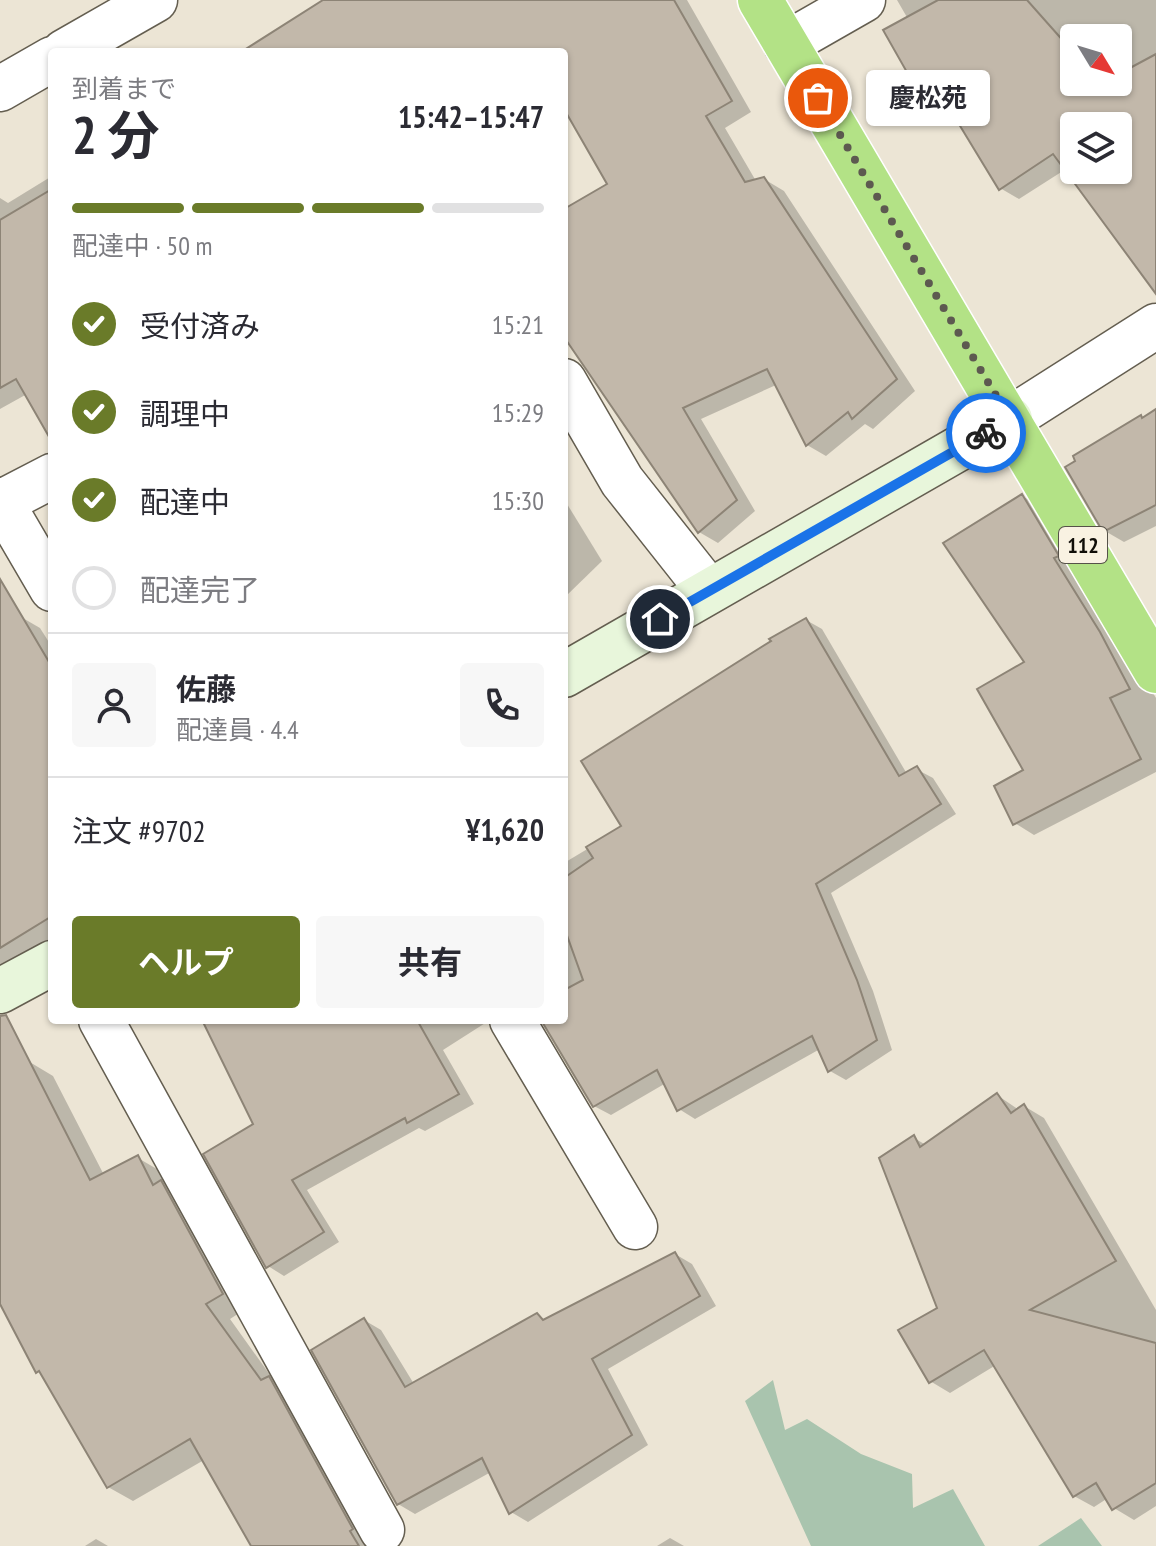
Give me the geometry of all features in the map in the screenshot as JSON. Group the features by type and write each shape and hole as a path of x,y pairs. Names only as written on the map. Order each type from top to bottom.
{"highway":[{"name":"112","path":"760,0 1151,653"}],"street":[{"path":"71,48 155,0"},
{"path":"786,44 863,0"},
{"path":"0,89 48,61"},
{"path":"568,673 1010,419 1156,326"},
{"path":"568,388 622,481 709,591"},
{"path":"48,478 0,501 48,582"},
{"path":"0,991 48,965"},
{"path":"103,1024 382,1530"},
{"path":"514,1024 635,1227"}],"green space":[{"path":"773,1380 785,1430 807,1419 861,1454 912,1474 913,1508 953,1489 985,1546 811,1546 745,1401"},
{"path":"1081,1518 1102,1546 1038,1546"}],"building":[{"path":"323,0 674,0 732,101 706,116 745,182 764,177 897,379 852,419 848,412 806,446 767,369 683,408 737,500 698,533 568,343 568,207 607,184 568,116 568,48 247,48"},
{"path":"938,0 1027,0 1060,37 1060,96 1132,96 1132,67 1156,54 1156,294 1075,184 1132,184 1132,112 1060,112 1060,164 1053,154 999,190 937,88 921,97 883,30"},
{"path":"48,191 48,435 16,379 0,388 0,220"},
{"path":"1156,409 1156,505 1103,532 1065,467 1075,461 1073,456"},
{"path":"1022,494 1059,556 1054,558 1100,632 1130,689 1110,698 1141,759 1013,825 994,786 1023,770 977,689 1024,662 943,543"},
{"path":"0,579 48,660 48,918 0,948"},
{"path":"806,618 899,776 917,766 941,804 816,884 857,980 877,1040 828,1072 812,1036 677,1111 657,1070 593,1107 543,1024 568,1024 568,988 583,980 568,938 568,875 593,858 586,847 621,826 581,761 771,641 769,639"},
{"path":"6,1015 90,1180 138,1155 153,1185 161,1180 223,1294 206,1304 261,1380 269,1376 353,1529 350,1531 359,1546 251,1546 190,1439 107,1488 39,1371 36,1373 0,1304 0,1016"},
{"path":"204,1024 419,1024 459,1094 407,1123 405,1118 292,1180 324,1232 266,1268 203,1154 253,1124"},
{"path":"997,1093 1011,1113 1024,1104 1116,1261 1030,1310 1156,1343 1156,1483 1112,1510 1096,1483 1073,1497 984,1350 929,1383 898,1330 937,1308 879,1158 914,1135 920,1147"},
{"path":"675,1252 700,1296 592,1359 632,1435 509,1514 482,1458 397,1505 311,1350 364,1318 405,1387 537,1313 543,1320"}],"way so far":[{"path":"818,98 1010,419 986,433"}],"place":[{"name":"慶松苑","path":"818,98"}],"route":[{"path":"660,619 986,433"}]}
